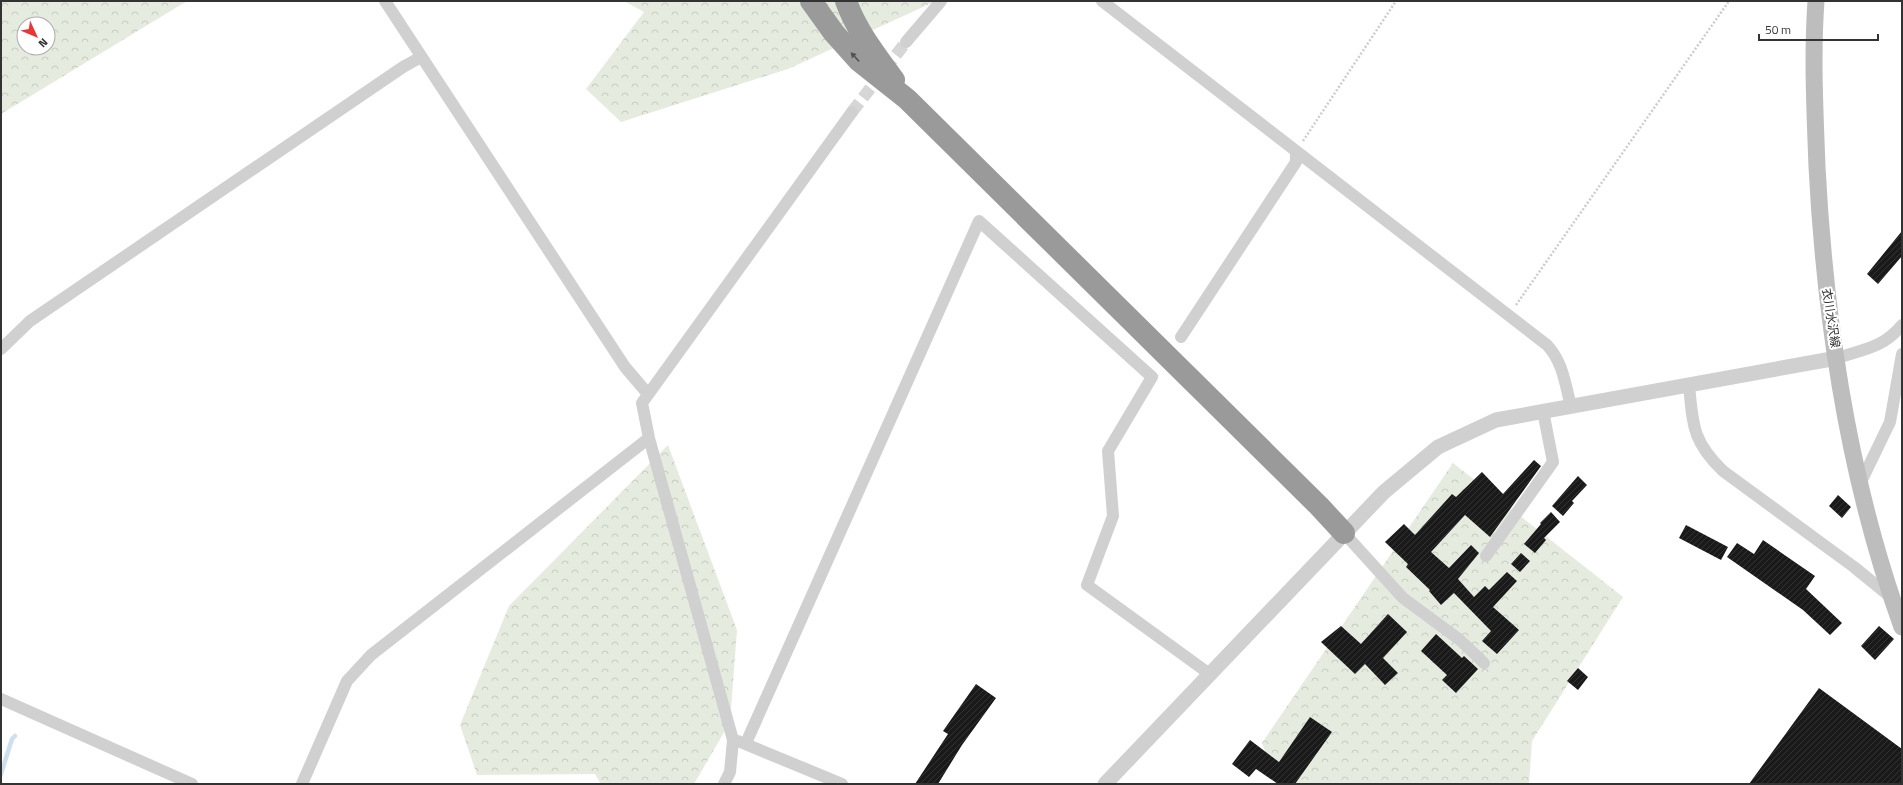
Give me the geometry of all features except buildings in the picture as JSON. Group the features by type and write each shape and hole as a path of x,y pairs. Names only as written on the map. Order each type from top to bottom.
{"highway":[{"path":"811,1 834,33 859,61 908,98 1319,506 1344,533"},
{"path":"846,1 850,13 870,47 908,98"}],"main road":[{"name":"衣川水沢線","path":"1816,1 1813,82 1820,227 1826,296 1848,428 1860,484 1892,598 1902,627"}],"street":[{"path":"385,1 420,57 625,368 648,394"},
{"path":"906,42 941,1"},
{"path":"1102,1 1509,315 1555,354 1561,367 1571,406"},
{"path":"1,350 30,321 403,67 420,57"},
{"path":"724,784 730,772 733,740 649,438 642,403 852,112"},
{"path":"1181,337 1296,162 1296,152"},
{"path":"746,743 979,222 1152,377 1108,451 1113,516 1087,585 1211,675"},
{"path":"1105,784 1211,675 1384,492 1438,447 1496,420 1837,358 1876,347 1886,341 1902,325"},
{"path":"1860,484 1890,422 1902,354"},
{"path":"1689,385 1693,427 1697,439 1715,463 1723,471 1854,567 1892,598"},
{"path":"1486,556 1553,462 1543,411"},
{"path":"302,784 347,681 372,655 649,438"},
{"path":"1344,533 1403,598 1460,640 1484,663"},
{"path":"1,699 192,784"},
{"path":"733,740 746,743 842,784"}],"path":[{"path":"1296,152 1396,1"},
{"path":"1509,315 1729,1"}],"green space":[{"path":"1,1 187,1 1,114"},
{"path":"624,1 936,1 788,69 621,122 586,89 644,12"},
{"path":"668,445 737,630 730,722 694,784 601,784 595,774 477,775 460,725 509,606"},
{"path":"1453,463 1623,597 1532,741 1529,784 1276,784 1262,743"}],"waterway":[{"path":"1,774 12,739 15,736"}],"tunnel":[{"path":"852,112 906,42"}]}
